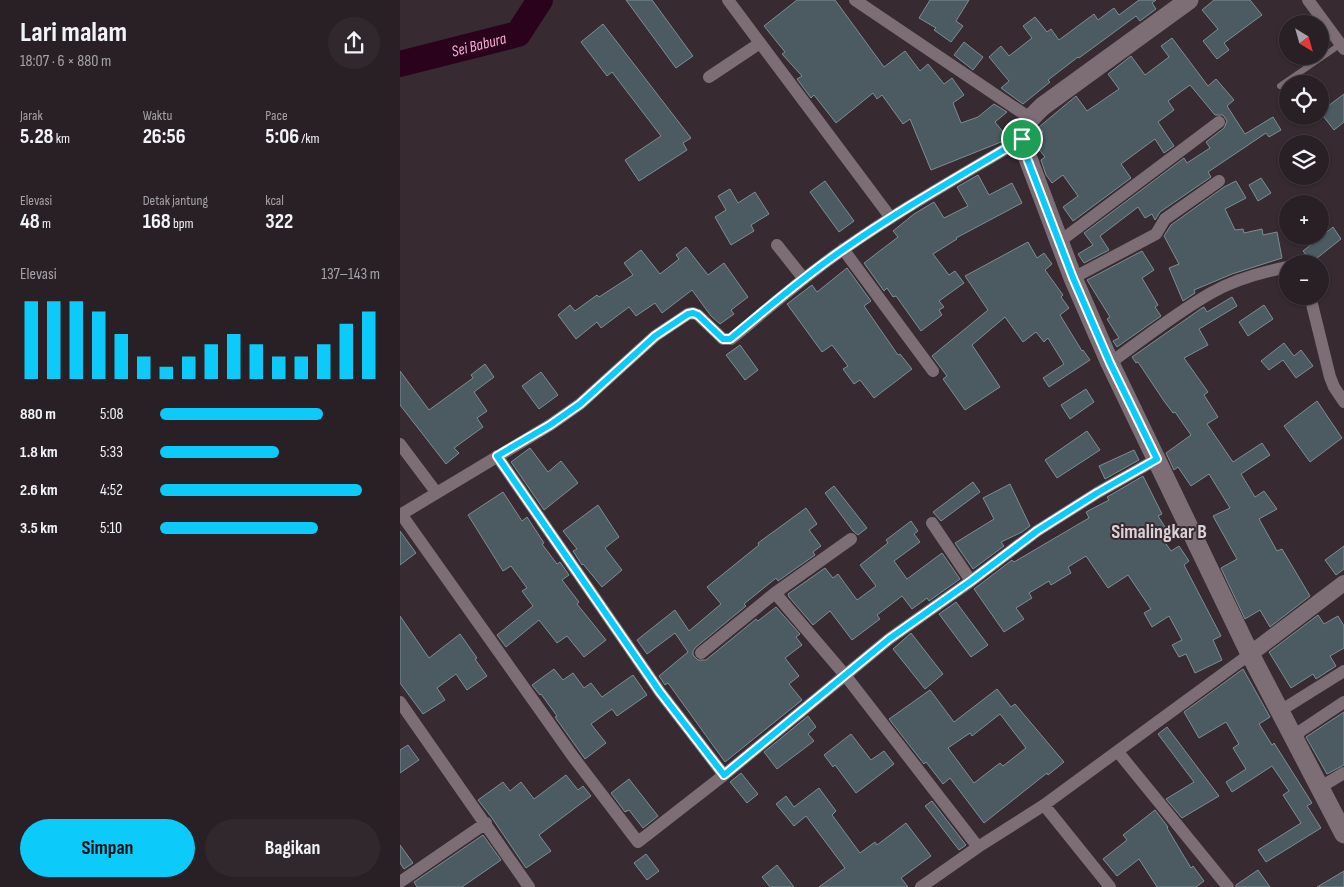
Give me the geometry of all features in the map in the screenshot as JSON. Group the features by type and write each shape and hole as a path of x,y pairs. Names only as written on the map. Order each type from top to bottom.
{"main road":[{"path":"1188,0 1043,106 1030,118 1024,129 1022,139 1025,153 1073,278 1110,363 1250,654 1344,834"}],"street":[{"path":"728,0 891,218"},
{"path":"855,0 1030,118"},
{"path":"1308,0 1342,46"},
{"path":"709,77 760,43"},
{"path":"1059,242 1219,122"},
{"path":"1022,139 843,249 730,339 723,339 698,315 688,314 655,336 580,404 550,425 400,515 574,758 636,842 640,842 889,639 1037,531 1097,493 1157,459"},
{"path":"1073,278 1156,234 1165,219 1219,181"},
{"path":"777,245 804,279"},
{"path":"843,249 933,371"},
{"path":"1110,363 1179,313 1213,292 1245,278 1279,269"},
{"path":"1312,305 1330,377 1344,402"},
{"path":"400,444 436,492"},
{"path":"497,456 660,692 724,775"},
{"path":"932,523 971,581"},
{"path":"702,652 775,593 851,539"},
{"path":"921,887 978,847 1044,805 1118,752 1344,583"},
{"path":"775,593 845,675 978,847"},
{"path":"1280,712 1344,671"},
{"path":"400,702 529,887"},
{"path":"1293,736 1344,702"},
{"path":"1118,752 1228,887"},
{"path":"1319,788 1344,773"},
{"path":"1044,805 1110,887"},
{"path":"400,882 486,823"}],"lane":[{"path":"1297,75 1342,46"}],"building":[{"path":"626,0 652,0 693,56 676,68"},
{"path":"797,0 835,0 884,67 905,51 920,71 928,64 944,84 952,78 964,95 953,103 961,123 978,117 994,104 1007,112 995,122 1007,137 1001,142 931,170 910,119 903,124 882,95 877,99 873,93 836,123 814,95 811,98 797,79 802,76 782,54 785,52 764,26"},
{"path":"930,0 969,0 956,21 963,26 951,42 934,30 936,28 919,18"},
{"path":"1139,0 1156,0 1152,3 1156,9 1140,21 1136,16 1078,57 1048,80 1050,82 1023,104 1001,88 1009,81 989,57 1001,46 1009,56 1032,38 1023,26 1035,17 1047,32 1051,29 1059,40 1094,14 1098,20 1114,8 1119,15"},
{"path":"1214,0 1250,0 1262,15 1224,43 1229,50 1217,59 1203,41 1218,29 1202,10"},
{"path":"603,24 691,138 683,143 687,150 639,181 625,160 661,136 612,72 607,76 581,42"},
{"path":"1172,38 1208,86 1216,79 1234,100 1227,106 1245,134 1273,117 1281,130 1269,137 1266,133 1208,172 1211,177 1160,212 1155,220 1152,214 1145,218 1138,207 1100,236 1109,250 1084,263 1078,254 1093,245 1084,233 1184,158 1187,163 1210,148 1206,142 1224,128 1227,121 1223,115 1215,115 1190,85 1168,101 1174,110 1158,122 1174,146 1164,153 1155,139 1121,164 1131,178 1073,221 1063,207 1078,196 1063,175 1052,183 1046,175 1041,160 1045,157 1034,143 1034,139 1043,132 1039,127 1076,96 1087,111 1119,89 1108,74 1131,56 1145,75 1169,57 1161,46"},
{"path":"964,42 983,57 973,70 954,55"},
{"path":"1344,94 1344,122 1334,130 1329,124 1329,105"},
{"path":"978,175 989,195 1012,183 1022,203 956,238 933,254 949,275 955,271 964,283 939,301 944,307 939,310 942,315 921,331 896,296 893,297 887,288 884,291 864,263 898,237 893,231 914,214 934,202 944,218 968,206 957,187"},
{"path":"1261,178 1271,193 1258,201 1249,185"},
{"path":"825,181 854,221 839,232 810,192"},
{"path":"1236,181 1246,198 1225,209 1235,230 1243,229 1244,233 1262,229 1263,235 1277,232 1281,255 1279,255 1279,259 1232,274 1194,290 1195,293 1183,301 1169,268 1179,264 1164,236 1171,225 1224,187"},
{"path":"730,189 738,203 755,192 769,214 751,225 754,231 731,245 715,217 726,210 718,196"},
{"path":"1333,227 1341,239 1321,255 1306,255 1303,251 1310,245 1329,245 1329,230"},
{"path":"1028,242 1037,258 1044,253 1052,264 1045,270 1063,295 1061,297 1069,308 1060,315 1082,351 1090,360 1049,387 1043,378 1064,364 1048,338 1044,342 1036,332 1023,342 1005,317 972,345 1000,387 965,410 943,379 947,376 932,356 988,310 965,276"},
{"path":"686,247 708,275 724,263 748,297 731,310 734,314 720,324 711,316 692,290 662,313 655,303 636,316 629,307 601,328 597,322 576,339 558,315 570,305 575,311 597,295 599,297 633,275 624,263 641,250 660,274 679,259 676,255"},
{"path":"1142,251 1154,270 1142,278 1158,305 1155,307 1161,316 1117,347 1113,341 1119,338 1107,319 1110,317 1087,280"},
{"path":"847,268 871,301 864,306 898,355 900,354 912,369 874,398 860,380 854,384 843,369 848,366 832,345 822,352 787,304 812,285 817,292"},
{"path":"1232,297 1237,306 1199,329 1208,345 1184,358 1208,392 1204,395 1218,417 1207,424 1233,462 1262,443 1270,455 1241,474 1255,497 1264,491 1277,509 1259,519 1277,551 1282,549 1310,596 1270,627 1260,610 1245,619 1221,568 1237,559 1213,516 1230,508 1209,474 1191,486 1178,467 1174,470 1166,453 1191,435 1175,412 1173,413 1164,401 1138,362 1136,363 1132,357 1202,308 1204,307 1207,312"},
{"path":"1264,305 1273,319 1248,336 1239,322"},
{"path":"1284,343 1294,356 1301,350 1313,366 1296,378 1283,360 1269,370 1261,361"},
{"path":"740,345 758,370 745,380 726,355"},
{"path":"485,364 494,377 474,392 487,411 477,418 483,427 454,448 459,453 446,464 400,405 400,371 429,410 473,378 471,375"},
{"path":"541,372 558,395 539,409 522,386"},
{"path":"1086,389 1094,402 1070,419 1061,405"},
{"path":"1317,401 1342,438 1310,462 1284,426"},
{"path":"1087,431 1100,450 1057,478 1045,460"},
{"path":"530,448 548,472 561,461 578,483 544,510 511,462"},
{"path":"1134,450 1139,460 1105,479 1099,466"},
{"path":"1143,476 1162,514 1158,516 1165,527 1158,532 1171,551 1179,546 1189,561 1184,565 1221,636 1213,640 1222,660 1195,673 1186,654 1179,657 1172,645 1182,640 1169,616 1152,627 1144,613 1151,609 1128,575 1108,588 1086,556 1068,567 1071,573 1051,585 1049,581 1029,593 1032,598 1016,608 1024,619 1004,632 974,589 1012,560 1014,562 1089,518 1086,512 1109,500 1107,497"},
{"path":"973,482 980,492 941,521 933,512"},
{"path":"1010,484 1030,526 1001,542 1004,546 973,569 955,543 994,519 983,498"},
{"path":"834,486 867,528 858,535 825,493"},
{"path":"503,492 522,521 527,517 544,543 542,544 557,564 560,562 569,575 562,580 579,602 577,604 606,640 584,657 567,636 557,643 539,620 506,647 497,635 533,606 522,591 527,588 511,566 503,571 468,515"},
{"path":"598,505 619,537 605,548 622,570 602,587 582,565 573,551 577,549 563,531"},
{"path":"806,508 817,524 809,530 821,546 813,552 815,555 778,581 776,578 744,604 746,606 693,651 693,655 698,660 706,660 756,619 758,621 776,607 800,634 796,637 802,645 785,658 799,676 789,684 802,700 725,762 668,683 665,685 659,676 688,652 675,633 647,654 637,640 675,610 689,631 721,604 707,587 759,545 758,543"},
{"path":"911,521 918,531 914,534 920,542 894,561 907,579 942,553 960,579 929,601 927,598 912,609 902,596 877,615 880,619 852,640 830,611 813,625 789,597 788,594 825,568 833,578 838,574 857,600 876,586 860,565 888,543 886,540"},
{"path":"400,531 416,553 400,565"},
{"path":"1344,546 1344,569 1336,575 1325,560"},
{"path":"956,602 988,645 971,657 939,614"},
{"path":"1318,615 1324,624 1338,616 1344,626 1344,648 1330,656 1336,666 1316,679 1313,674 1291,688 1269,652"},
{"path":"400,616 429,658 460,634 487,676 467,690 456,674 437,688 445,700 423,714 400,683"},
{"path":"911,633 943,674 925,689 893,649"},
{"path":"554,669 563,680 573,673 584,688 591,683 602,697 633,675 647,695 617,716 612,709 591,724 606,743 585,759 555,717 557,716 532,685"},
{"path":"1243,669 1270,717 1259,724 1272,745 1274,743 1312,803 1307,806 1321,828 1266,862 1258,850 1301,823 1283,795 1289,791 1272,766 1232,792 1226,782 1246,769 1233,748 1239,744 1226,722 1199,738 1184,712"},
{"path":"997,689 1011,707 1015,704 1064,762 1048,775 1047,773 984,823 950,778 943,784 926,762 924,764 889,719 930,690 954,722","holes":["1000,714 1026,748 1003,766 1000,763 974,783 948,748 970,733 972,736"]},
{"path":"1344,712 1344,765 1327,774 1306,737"},
{"path":"808,716 816,727 808,734 814,741 777,769 764,752"},
{"path":"1167,727 1219,796 1182,818 1166,799 1194,782 1158,734"},
{"path":"851,734 871,760 884,751 894,764 856,793 835,765 833,767 824,755"},
{"path":"408,745 419,760 400,773 400,750"},
{"path":"741,773 758,794 747,803 730,782"},
{"path":"566,775 578,790 583,786 591,796 539,835 551,851 526,868 478,800 503,782 510,791 521,782 534,799"},
{"path":"629,779 658,816 643,828 629,810 625,812 611,793"},
{"path":"819,788 836,811 832,815 860,853 875,842 877,845 906,823 931,856 901,878 908,887 819,887 845,868 806,816 794,826 776,804 786,796 794,807"},
{"path":"932,801 966,845 959,850 925,806"},
{"path":"1155,810 1168,827 1191,868 1193,866 1204,881 1196,887 1157,887 1139,859 1117,876 1103,859 1127,840 1123,835"},
{"path":"483,835 501,860 462,887 417,887 414,882"},
{"path":"400,845 413,863 404,869 400,863"},
{"path":"646,854 659,871 647,880 634,863"},
{"path":"777,865 794,887 770,887 762,877"},
{"path":"1258,870 1270,887 1236,887 1236,885"},
{"path":"1344,871 1344,887 1317,887"}],"waterway":[{"name":"Sei Babura","path":"400,64 518,34 540,0"}],"district":[{"name":"Simalingkar B","path":"1159,531"}],"route":[{"path":"1022,139 1025,153 1073,278 1110,363 1157,459 1097,493 1037,531 889,639 724,775 660,692 497,456 550,425 580,404 655,336 688,314 698,315 723,339 730,339 843,249 1022,139"}]}
